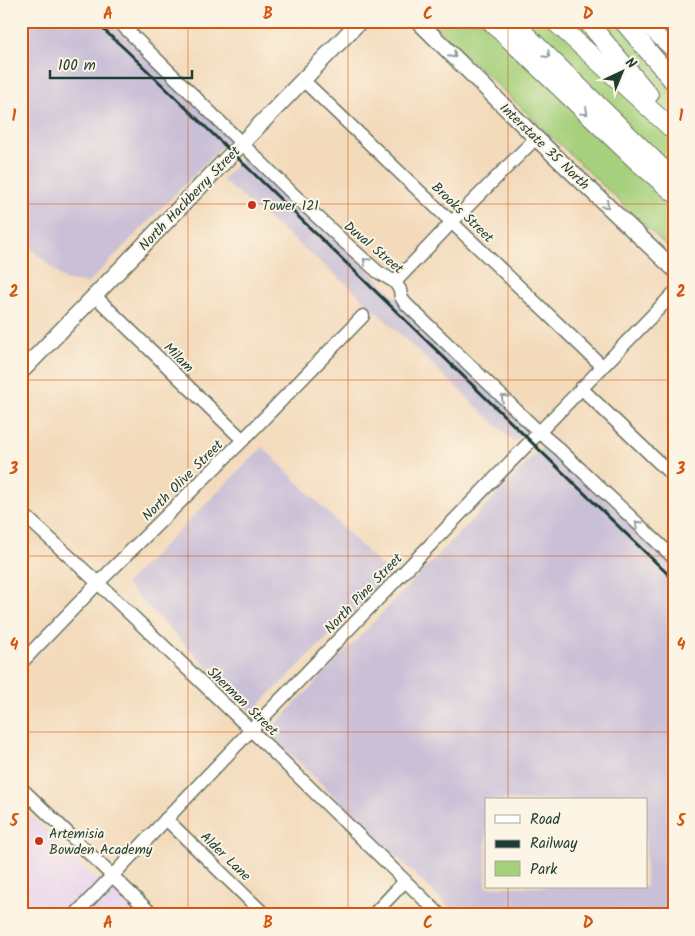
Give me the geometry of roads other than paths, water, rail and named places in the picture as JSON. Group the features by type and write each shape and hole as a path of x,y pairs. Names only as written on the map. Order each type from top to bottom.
{"highway":[{"path":"483,21 537,66"},
{"path":"490,21 639,163 674,192"},
{"path":"512,21 674,179"},
{"path":"554,21 674,131"},
{"path":"587,21 674,124"},
{"path":"623,21 674,82"}],"main road":[{"name":"Interstate 35 North","path":"418,21 536,138 674,269"},
{"name":"North Hackberry Street","path":"21,372 359,22"},
{"path":"643,22 674,51"}],"street":[{"name":"Duval Street","path":"118,21 341,239 378,272 394,282 400,290 401,298 405,303 674,558"},
{"name":"Brooks Street","path":"303,80 602,366"},
{"path":"394,282 536,138"},
{"name":"North Pine Street","path":"75,915 251,730 674,293"},
{"name":"Milam","path":"95,296 243,440"},
{"name":"North Olive Street","path":"21,663 98,583 243,440 363,316"},
{"path":"581,388 674,477"},
{"name":"Sherman Street","path":"21,512 251,730 440,915"},
{"path":"21,788 154,915"},
{"name":"Alder Lane","path":"166,820 265,915"},
{"path":"373,915 405,881"}],"railway":[{"path":"94,21 674,580"}],"place":[{"name":"Tower 121","path":"252,205"},
{"name":"Artemisia Bowden Academy","path":"39,841"}]}
